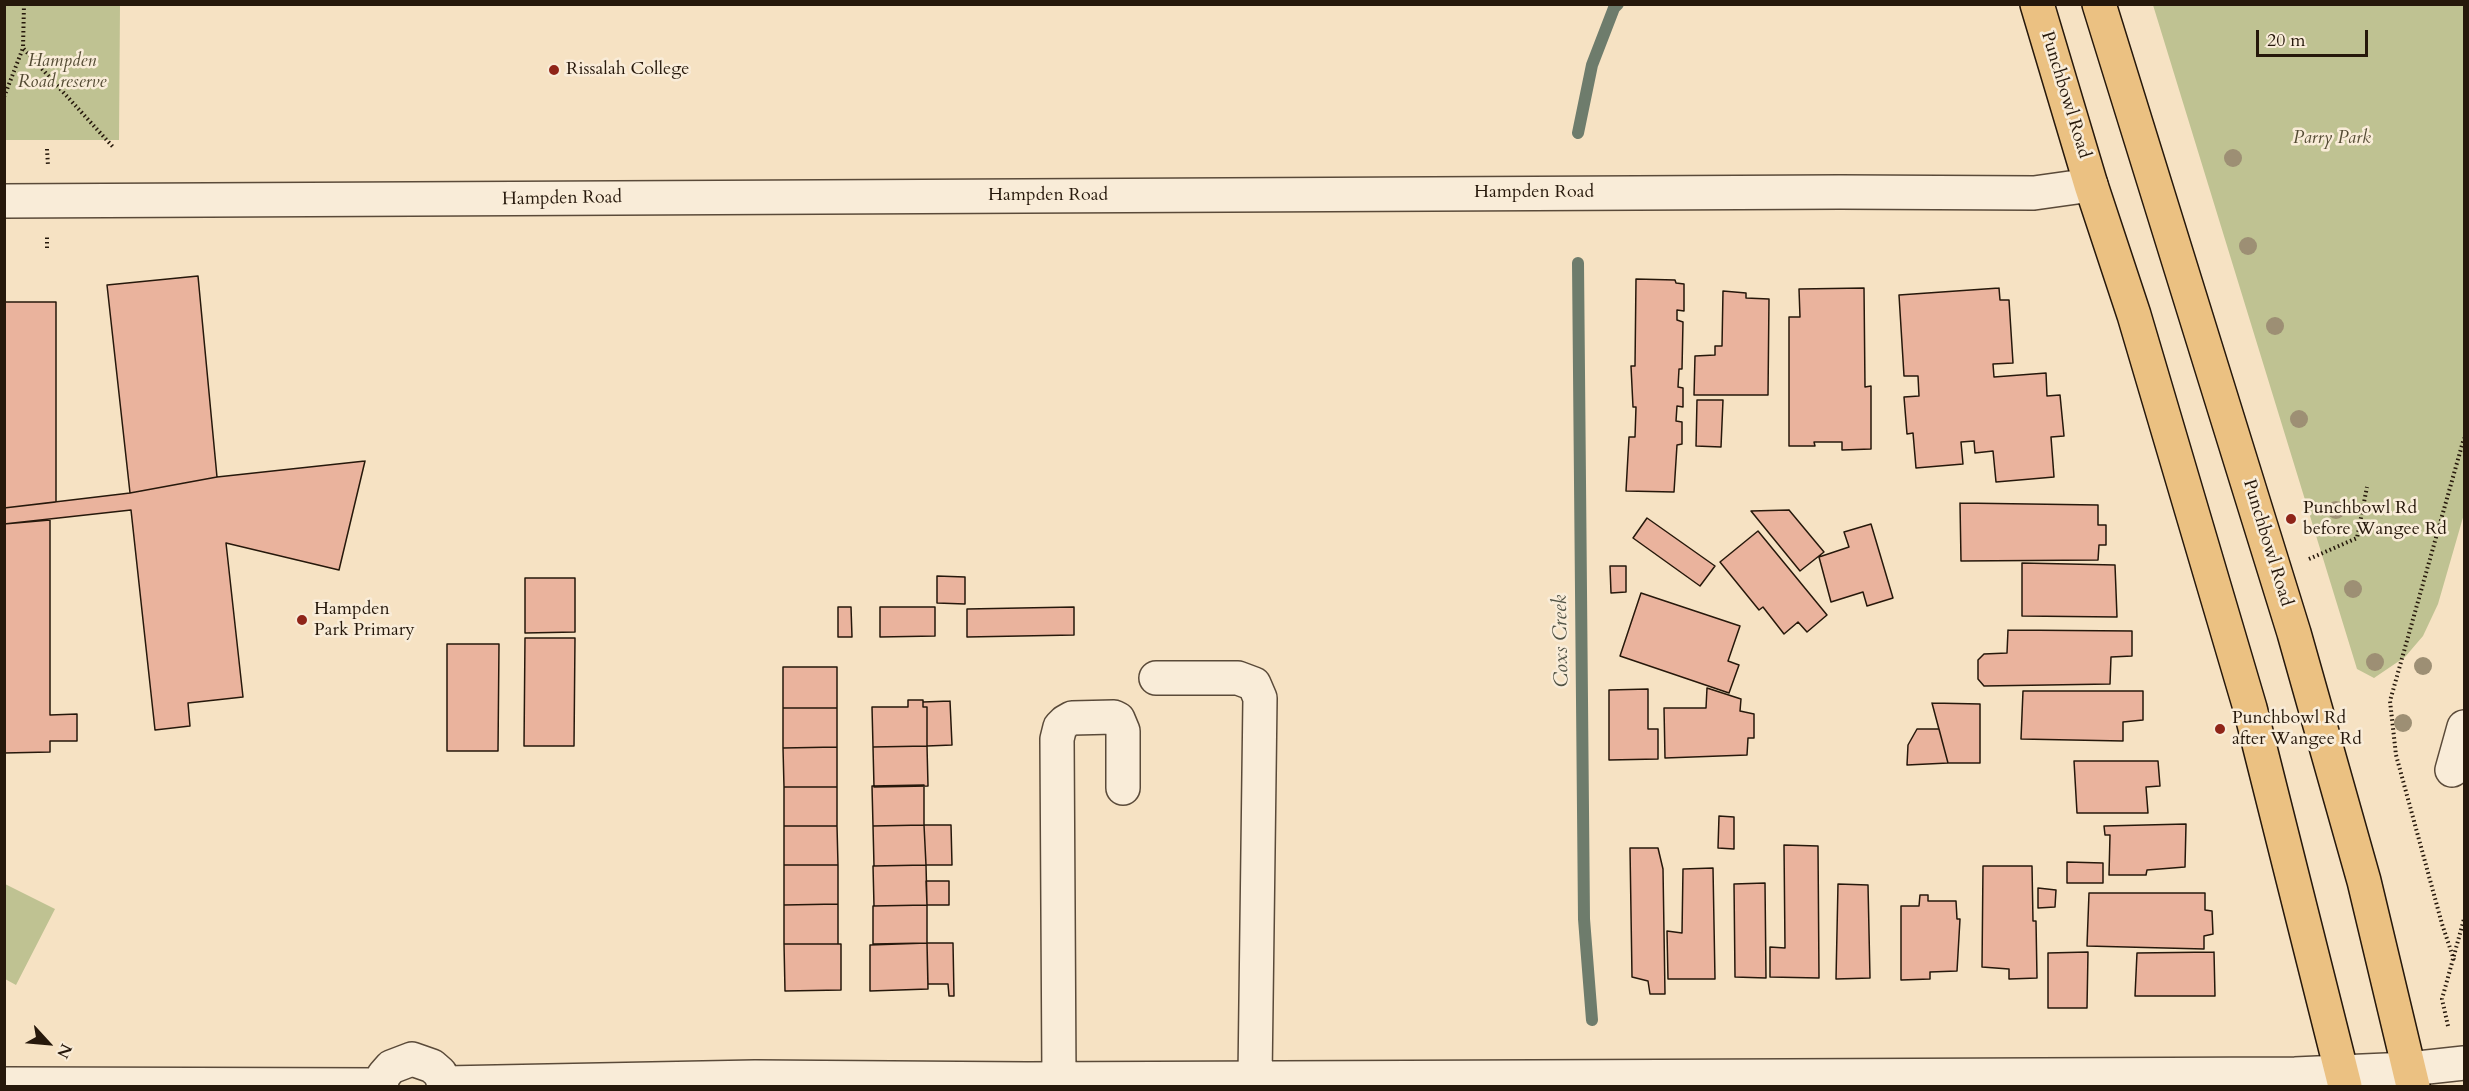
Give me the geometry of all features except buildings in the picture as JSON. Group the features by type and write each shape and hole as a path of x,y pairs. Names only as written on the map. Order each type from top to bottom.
{"main road":[{"name":"Punchbowl Road","path":"2037,4 2091,185 2137,326 2250,708 2344,1080"},
{"name":"Punchbowl Road","path":"2099,4 2276,573 2364,881 2411,1078"}],"street":[{"name":"Hampden Road","path":"4,201 2034,193 2091,185"},
{"path":"1156,678 1238,678 1254,684 1260,698 1255,1078"},
{"path":"1059,1079 1057,739 1060,727 1065,722 1072,718 1118,719 1122,731 1123,788"},
{"path":"2452,770 2464,727"},
{"path":"4,1084 380,1086 384,1075 391,1067 412,1059 432,1066 445,1085 755,1077 2344,1080 2411,1078 2464,1063"}],"path":[{"path":"4,97 23,48 24,4"},
{"path":"23,48 114,148"},
{"path":"2454,960 2396,755 2390,700 2464,438"},
{"path":"2276,573 2357,538 2367,487"},
{"path":"2448,1026 2442,999 2464,919"}],"green space":[{"name":"Hampden Road reserve","path":"4,5 120,5 119,140 5,140"},
{"name":"Parry Park","path":"2153,5 2464,5 2464,514 2438,604 2423,636 2405,657 2374,678 2357,669"},
{"path":"5,884 55,909 16,985 5,979"}],"waterway":[{"name":"Coxs Creek","path":"1578,133 1592,65 1614,8 1618,4"},
{"name":"Coxs Creek","path":"1578,263 1584,919 1592,1020"}],"place":[{"name":"Rissalah College","path":"554,70"},
{"name":"Punchbowl Rd before Wangee Rd","path":"2291,519"},
{"name":"Hampden Park Primary","path":"302,620"},
{"name":"Punchbowl Rd after Wangee Rd","path":"2220,729"}]}
